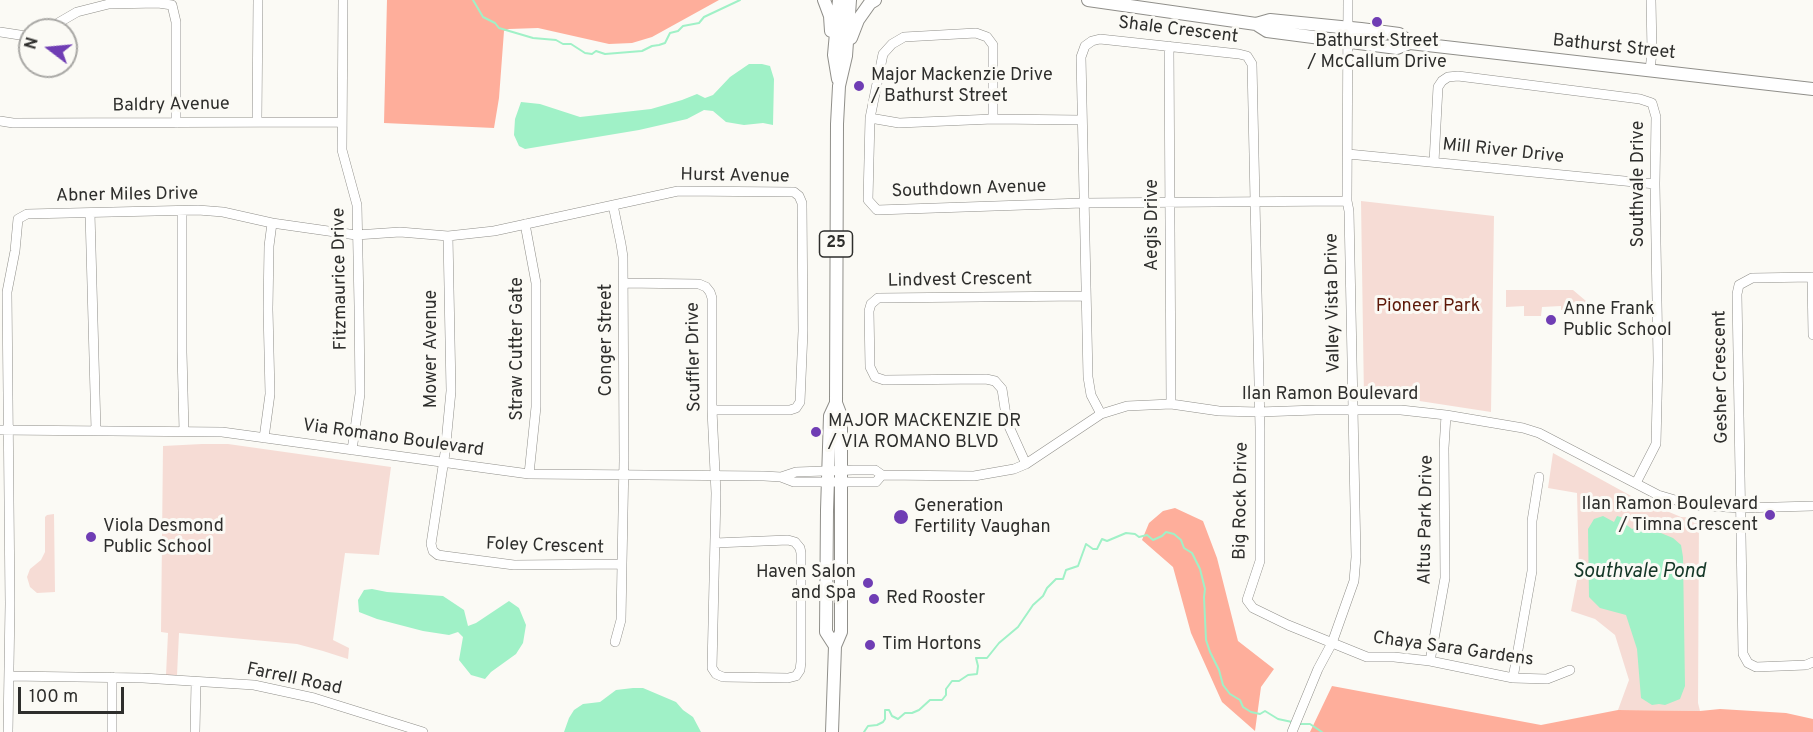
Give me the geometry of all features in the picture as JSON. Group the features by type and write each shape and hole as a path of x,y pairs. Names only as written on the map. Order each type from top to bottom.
{"main road":[{"path":"824,0 830,16 834,55"},
{"name":"25","path":"839,0 834,55 839,86"},
{"name":"25","path":"832,732 835,646 841,632 831,416 836,403 836,188 839,86 846,50 850,0"},
{"path":"846,50 858,20 870,3 875,0"},
{"name":"Bathurst Street","path":"1088,0 1256,24 1270,20 1348,27 1399,34 1410,43"},
{"name":"Bathurst Street","path":"1256,24 1267,31 1397,48 1410,43 1813,89"}],"street":[{"path":"257,121 258,0"},
{"name":"Fitzmaurice Drive","path":"343,0 342,150 357,205 360,394 352,450"},
{"name":"Valley Vista Drive","path":"1292,732 1318,669 1332,643 1354,581 1356,557 1347,201 1348,0"},
{"path":"1650,70 1652,0"},
{"path":"66,18 76,12 109,4 172,5 176,22 176,123"},
{"path":"0,32 18,35"},
{"name":"Southdown Avenue","path":"993,119 993,45 987,37 976,33 904,37 892,44 883,54 870,118 868,200 877,210 1083,203 1347,201"},
{"name":"Shale Crescent","path":"1101,414 1091,395 1088,377 1081,120 1081,57 1085,46 1100,39 1239,54 1247,56 1252,64 1259,412"},
{"name":"Aegis Drive","path":"1169,46 1171,404"},
{"name":"Southvale Drive","path":"1434,162 1438,87 1448,77 1458,76 1640,99 1652,103 1656,117 1658,360 1656,444 1636,483"},
{"path":"870,118 899,123 993,119 1081,120"},
{"name":"Baldry Avenue","path":"0,121 13,123 342,122"},
{"name":"Mill River Drive","path":"1348,154 1655,184"},
{"name":"Hurst Avenue","path":"448,236 488,232 686,191 789,190 796,193 801,198 803,331 801,402 790,410 712,410"},
{"name":"Conger Street","path":"613,206 621,244 623,283 624,476"},
{"path":"182,211 184,431"},
{"name":"Abner Miles Drive","path":"4,429 7,292 15,251 18,219 27,214 223,212 272,223 356,235 400,232 448,236"},
{"path":"90,213 96,430"},
{"path":"264,438 270,393 268,309 272,223"},
{"name":"Straw Cutter Gate","path":"525,224 536,276 536,407 529,474"},
{"name":"Mower Avenue","path":"443,463 451,391 448,236"},
{"path":"1812,277 1813,334"},
{"name":"Gesher Crescent","path":"1741,508 1737,325 1739,285 1752,278 1812,277"},
{"name":"Scuffler Drive","path":"623,283 697,283 709,290 712,298 712,410 716,476 711,662 716,674 723,677 788,678 796,676 801,662 801,552 799,547 795,542 788,540 715,543"},
{"name":"Lindvest Crescent","path":"1026,464 1007,422 1002,389 995,381 986,379 884,380 875,377 870,367 869,311 871,304 878,298 1085,296"},
{"name":"Ilan Ramon Boulevard","path":"835,476 876,482 882,476 974,476 1014,469 1026,464 1101,414 1127,406 1171,404 1219,411 1259,412 1401,410 1446,415 1523,428 1539,433 1658,495 1692,505 1741,508 1813,506"},
{"name":"Big Rock Drive","path":"1259,412 1260,561 1247,600 1252,608 1332,643"},
{"name":"Altus Park Drive","path":"1430,661 1445,578 1446,415"},
{"path":"4,429 10,676 8,732"},
{"name":"Via Romano Boulevard","path":"4,429 222,432 529,474 781,477 796,472 835,476"},
{"name":"Foley Crescent","path":"443,463 431,544 433,551 438,555 514,565 622,564 624,476"},
{"path":"1514,678 1532,571 1532,521 1539,477"},
{"path":"1741,508 1743,654 1748,663 1756,667 1806,666 1813,662"},
{"path":"615,642 621,620 622,564"},
{"name":"Chaya Sara Gardens","path":"1332,643 1367,657 1430,661 1514,678 1547,679 1570,670"},
{"name":"Farrell Road","path":"10,676 254,685 314,698 423,732"},
{"path":"112,678 112,732"},
{"path":"195,732 196,682"}],"green space":[{"name":"Pioneer Park","path":"1361,201 1494,216 1491,412 1400,398 1364,399"},
{"path":"1506,290 1573,290 1586,301 1581,310 1561,310 1561,306 1542,307 1541,316 1524,316 1524,306 1506,307"},
{"path":"228,444 391,467 379,555 345,553 333,640 349,648 348,659 297,644 179,633 177,675 166,675 168,633 161,632 163,446"},
{"path":"1553,453 1633,497 1681,517 1699,518 1698,703 1700,711 1618,710 1629,680 1615,635 1595,619 1571,611 1579,570 1577,493 1548,488"},
{"path":"54,514 55,592 37,593 30,587 27,577 30,569 41,560 45,552 45,517"}],"shaded area":[{"path":"387,0 719,0 652,37 632,43 609,44 538,28 504,31 499,98 494,128 384,123"},
{"path":"1175,508 1203,521 1217,558 1238,641 1274,669 1261,687 1255,731 1222,702 1191,633 1173,567 1142,540 1149,523 1163,511"},
{"path":"1332,686 1541,725 1618,710 1700,711 1720,709 1786,713 1813,719 1813,732 1310,732"}],"water":[{"path":"749,64 770,66 774,79 773,125 763,123 744,125 726,122 713,111 704,110 687,119 639,130 525,149 519,146 514,135 515,119 521,102 540,104 580,117 651,109 697,94 705,98 713,95 730,77"},
{"name":"Southvale Pond","path":"1603,516 1614,522 1617,516 1624,518 1624,523 1632,529 1639,526 1656,531 1673,538 1681,545 1685,686 1680,699 1665,705 1652,705 1641,698 1637,649 1626,615 1600,608 1589,597 1588,529 1594,519"},
{"path":"364,590 443,596 464,610 468,626 509,601 519,608 526,625 523,643 516,654 485,679 471,675 459,660 463,637 458,632 449,635 423,631 359,612 358,600"},
{"path":"643,688 676,702 693,717 701,732 564,732 574,710 583,704 600,702 616,690"}],"waterway":[{"path":"473,0 483,17 495,23 499,28 533,38 571,44 585,53 592,54 596,51 605,54 642,51 665,43 670,33 678,31 683,26 699,23 704,17 740,0"},
{"path":"864,732 868,726 883,722 885,710 889,710 892,716 898,719 905,713 919,710 930,700 942,700 952,681 959,681 968,675 977,674 976,658 987,658 999,643 1018,627 1047,588 1056,579 1063,579 1066,570 1078,566 1086,544 1097,549 1102,539 1107,541 1126,533 1139,537 1147,535 1153,540 1166,532 1174,534 1181,540 1184,548 1192,553 1200,569 1205,589 1206,640 1223,685 1230,694 1240,700 1243,707 1251,712 1260,714 1265,711 1278,719 1292,722"},
{"path":"1298,724 1310,724 1322,732"}],"place":[{"name":"Bathurst Street / McCallum Drive","path":"1377,22"},
{"name":"Major Mackenzie Drive / Bathurst Street","path":"859,86"},
{"name":"Anne Frank Public School","path":"1551,320"},
{"name":"MAJOR MACKENZIE DR / VIA ROMANO BLVD","path":"816,432"},
{"name":"Ilan Ramon Boulevard / Timna Crescent","path":"1770,515"},
{"name":"Generation Fertility Vaughan","path":"901,517"},
{"name":"Viola Desmond Public School","path":"91,537"},
{"name":"Haven Salon and Spa","path":"868,583"},
{"name":"Red Rooster","path":"874,599"},
{"name":"Tim Hortons","path":"870,645"}]}
